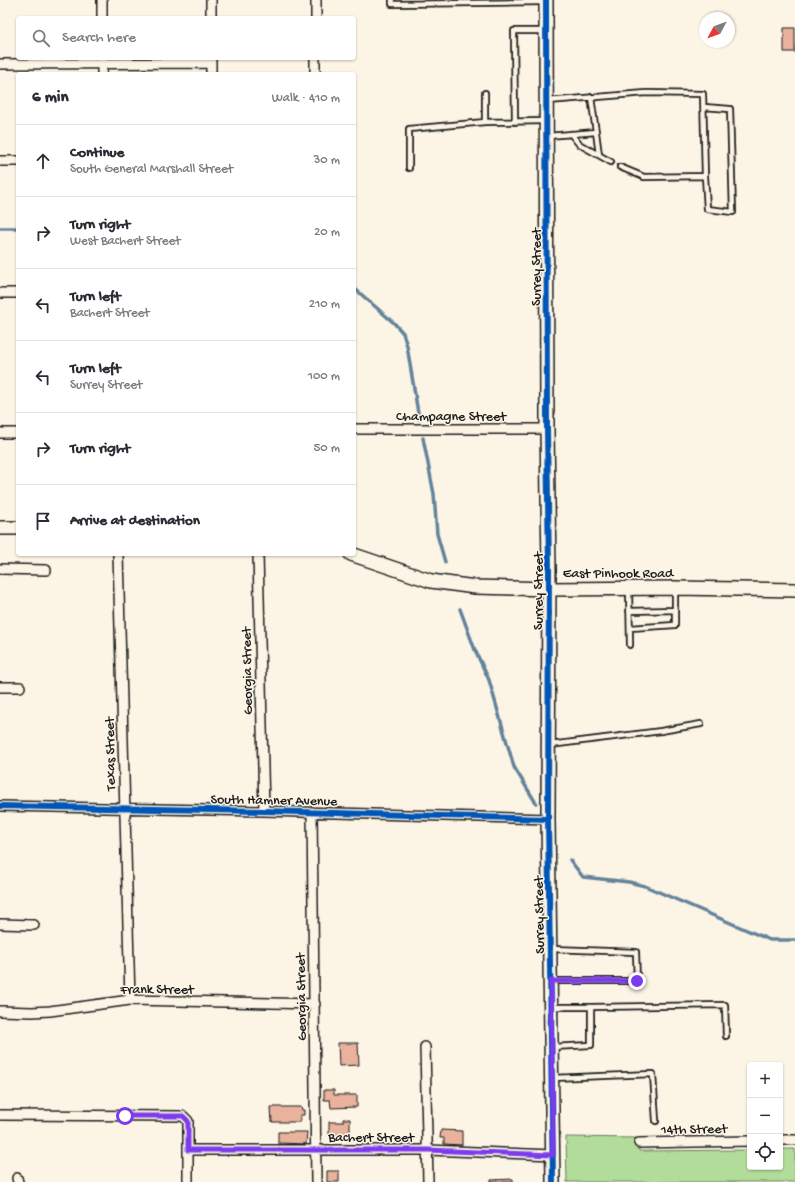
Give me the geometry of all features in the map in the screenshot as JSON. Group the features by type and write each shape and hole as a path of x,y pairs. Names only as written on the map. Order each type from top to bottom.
{"street":[{"path":"102,0 102,16"},
{"path":"211,0 211,16"},
{"path":"316,0 316,16"},
{"name":"Surrey Street","path":"546,1 549,589 548,819 553,1182"},
{"path":"102,60 102,72"},
{"path":"0,64 102,60 211,61 211,72"},
{"path":"315,60 315,72"},
{"path":"0,161 16,161"},
{"path":"0,293 16,293"},
{"name":"Champagne Street","path":"356,429 547,429"},
{"path":"0,433 16,433"},
{"path":"0,528 16,528"},
{"name":"Texas Street","path":"118,556 130,1000"},
{"name":"Georgia Street","path":"258,556 264,811"},
{"name":"East Pinhook Road","path":"356,556 403,572 444,583 475,587 549,589 675,588 795,590"},
{"path":"0,569 46,570"},
{"path":"0,687 20,687"},
{"name":"South Hamner Avenue","path":"0,806 312,812 548,819"},
{"name":"Georgia Street","path":"312,812 316,1182"},
{"path":"0,924 34,925"},
{"name":"Frank Street","path":"0,1012 50,1011 130,1000 315,1004"},
{"path":"425,1047 428,1182"},
{"path":"0,1115 183,1116 188,1121 188,1182"},
{"path":"783,1140 795,1140"},
{"name":"14th Street","path":"639,1143 747,1141"},
{"name":"Bachert Street","path":"188,1150 428,1150 553,1155"}],"lane":[{"path":"392,0 392,4 546,1"},
{"path":"515,122 514,31 546,31"},
{"path":"485,93 485,122"},
{"path":"547,101 646,93 702,94 704,107 707,209 733,212 730,109 704,107"},
{"path":"591,97 599,155"},
{"path":"409,168 409,129 485,122 547,121"},
{"path":"547,136 596,132"},
{"path":"571,134 579,144 611,162"},
{"path":"620,167 644,177 705,176"},
{"path":"629,588 630,645"},
{"path":"630,628 675,625 675,588"},
{"path":"629,612 675,610"},
{"path":"548,745 661,731 702,724"},
{"path":"550,949 636,952 637,981 551,981"},
{"path":"551,1007 726,1005 726,1036"},
{"path":"552,1047 591,1046 591,1007"},
{"path":"552,1078 653,1074 656,1121"}],"green space":[{"path":"566,1137 638,1138 639,1151 747,1150 747,1170 783,1170 783,1149 795,1149 795,1182 567,1182"}],"building":[{"path":"784,28 795,28 795,52 784,52"},
{"path":"338,1043 358,1043 359,1065 339,1066"},
{"path":"324,1090 334,1090 334,1095 357,1095 357,1107 331,1108 330,1100 324,1100"},
{"path":"271,1107 301,1107 302,1110 304,1110 304,1115 300,1115 300,1122 272,1122"},
{"path":"343,1119 350,1119 350,1135 329,1135 329,1122 343,1122"},
{"path":"441,1130 462,1131 462,1145 444,1144 444,1138 440,1138"},
{"path":"278,1132 307,1132 306,1144 278,1143"},
{"path":"327,1171 339,1171 339,1182 327,1182"},
{"path":"513,1179 513,1182 491,1182 491,1180"}],"waterway":[{"path":"0,228 16,228"},
{"path":"356,290 394,323 403,333 407,346 419,419"},
{"path":"423,438 434,494 437,534 445,562"},
{"path":"460,609 475,650 489,680 514,767 536,803"},
{"path":"570,860 583,877 629,882 645,886 770,940 795,940"}],"cycle path":[{"path":"546,0 547,429 549,570 548,819 553,1182"},
{"path":"0,806 264,811 548,819"}],"route":[{"path":"125,1116 183,1116 188,1121 188,1150 428,1150 553,1155 551,981 637,981"}]}
